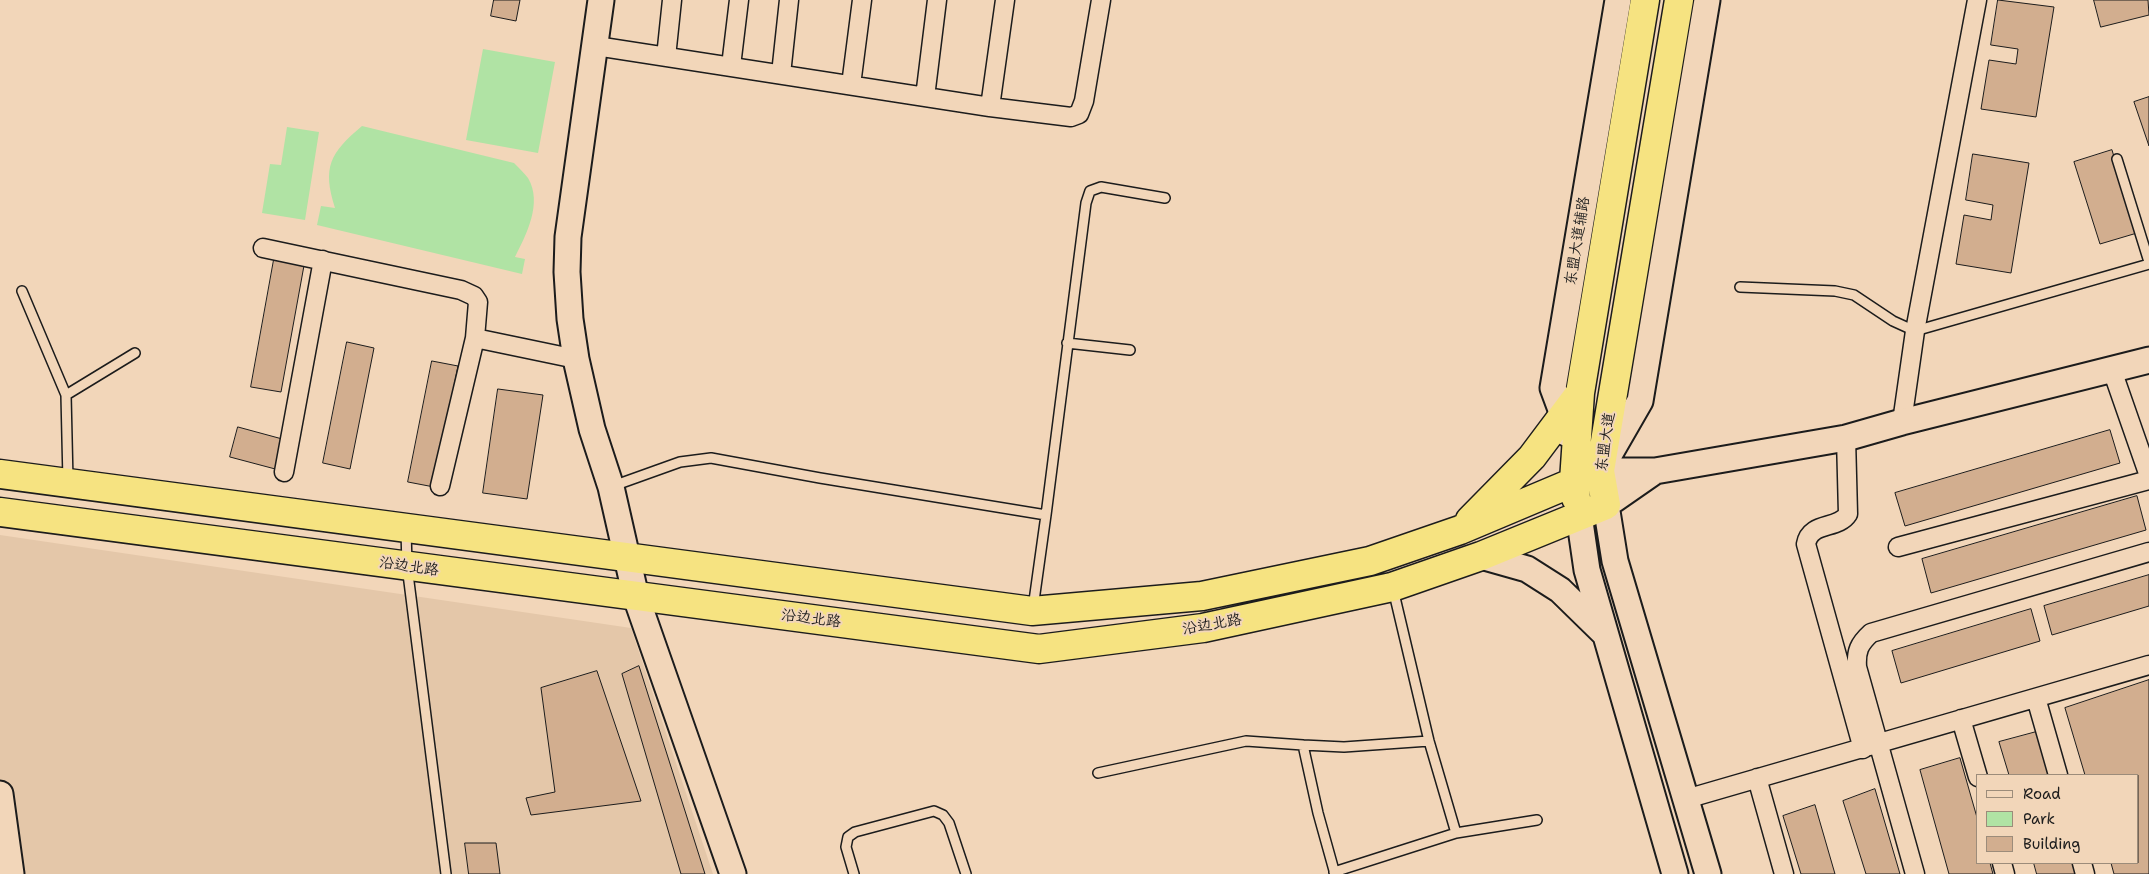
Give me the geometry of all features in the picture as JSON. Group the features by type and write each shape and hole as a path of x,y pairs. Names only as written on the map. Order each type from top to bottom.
{"highway":[{"name":"东盟大道","path":"1579,515 1574,481 1580,393 1645,0"},
{"name":"东盟大道","path":"1606,506 1600,471 1679,0"},
{"path":"1460,530 1532,457 1580,393"},
{"name":"沿边北路","path":"0,474 1032,611 1202,596 1370,561 1460,530 1600,471"},
{"name":"沿边北路","path":"0,512 1039,649 1203,628 1392,586 1481,556 1579,515 1606,506"}],"street":[{"path":"602,0 568,237 567,272 576,359 592,429 611,486 636,597 733,874"},
{"path":"666,57 672,0"},
{"path":"731,66 739,0"},
{"path":"781,74 789,0"},
{"path":"851,85 862,0"},
{"path":"925,97 937,0"},
{"path":"990,107 1005,0"},
{"path":"596,46 990,107 1072,117 1079,114 1084,101 1101,0"},
{"name":"东盟大道辅路","path":"1574,481 1563,414 1553,388 1618,0"},
{"path":"1706,0 1640,401 1600,471 1655,471 1846,438 1902,422 2149,360"},
{"path":"1902,422 1915,331 1977,0"},
{"path":"263,248 449,287 474,296 478,302 475,338 440,486"},
{"path":"284,472 323,260"},
{"path":"475,338 576,359"},
{"path":"1898,547 2149,478 2112,370"},
{"path":"1846,438 1848,514 1845,519 1813,531 1807,538 1806,544 1870,746 1915,874"},
{"path":"1606,506 1655,471"},
{"name":"东盟大道","path":"1606,506 1615,562 1708,874"},
{"name":"东盟大道","path":"1579,515 1587,570 1675,874"},
{"path":"1870,746 1856,654 1861,642 1871,633 2149,552"},
{"path":"1481,556 1527,569 1560,590 1606,634"},
{"path":"1686,799 2149,665"},
{"path":"2036,698 2058,774"},
{"path":"1961,719 1977,774"},
{"path":"1757,778 1784,874"},
{"path":"0,794 11,874"}],"lane":[{"path":"1740,287 1854,295 1893,322 1915,331 2149,263 2117,159"},
{"path":"1032,611 1086,203 1090,191 1101,187 1165,198"},
{"path":"22,291 66,396 68,484"},
{"path":"1067,344 1130,350"},
{"path":"66,396 134,353"},
{"path":"611,486 680,462 711,458 1046,515"},
{"path":"406,528 407,566 446,874"},
{"path":"1392,586 1430,741 1456,833"},
{"path":"1098,773 1246,741 1344,747 1430,741"},
{"path":"1304,746 1318,813 1334,873 1456,833 1537,820"},
{"path":"854,874 846,848 848,837 855,832 934,811 943,815 949,823 966,874"}],"shaded area":[{"path":"0,535 631,628 713,874 0,874"}],"green space":[{"path":"483,49 555,62 538,153 466,140"},
{"path":"362,126 514,163 528,178 534,198 528,229 515,257 525,259 522,274 317,225 321,206 335,208 329,182 329,171 336,153 342,144"},
{"path":"287,127 319,132 305,220 262,213 270,164 281,165"}],"building":[{"path":"494,0 520,0 516,21 491,16"},
{"path":"1998,0 2054,7 2036,117 1981,109 1989,60 2016,64 2018,49 1991,45"},
{"path":"2094,0 2148,0 2149,15 2101,27"},
{"path":"2149,97 2149,146 2134,102"},
{"path":"2112,150 2137,233 2100,244 2074,162"},
{"path":"1973,154 2029,163 2011,273 1956,264 1964,215 1991,220 1993,205 1966,200"},
{"path":"275,254 305,260 281,392 251,387"},
{"path":"347,342 374,348 350,469 323,463"},
{"path":"432,361 458,366 434,487 408,482"},
{"path":"498,389 543,395 527,499 483,493"},
{"path":"238,427 286,440 279,470 230,457"},
{"path":"2110,430 2120,463 1905,526 1895,493"},
{"path":"2137,496 2146,530 1931,593 1922,559"},
{"path":"2149,575 2149,606 2052,635 2044,606"},
{"path":"2031,609 2040,641 1901,683 1892,651"},
{"path":"639,666 705,874 681,874 622,674"},
{"path":"597,671 641,801 531,815 526,798 555,792 541,688"},
{"path":"2149,680 2149,874 2114,874 2111,864 2139,864 2139,774 2085,774 2065,708"},
{"path":"2040,731 2052,774 2009,774 1999,742"},
{"path":"1960,758 1976,814 1976,864 1990,864 1993,874 1949,874 1920,770"},
{"path":"1875,789 1900,874 1866,874 1843,801"},
{"path":"1815,805 1835,874 1801,874 1783,816"},
{"path":"465,843 496,843 500,874 469,874"},
{"path":"2034,864 2077,864 2080,874 2037,874"}]}
